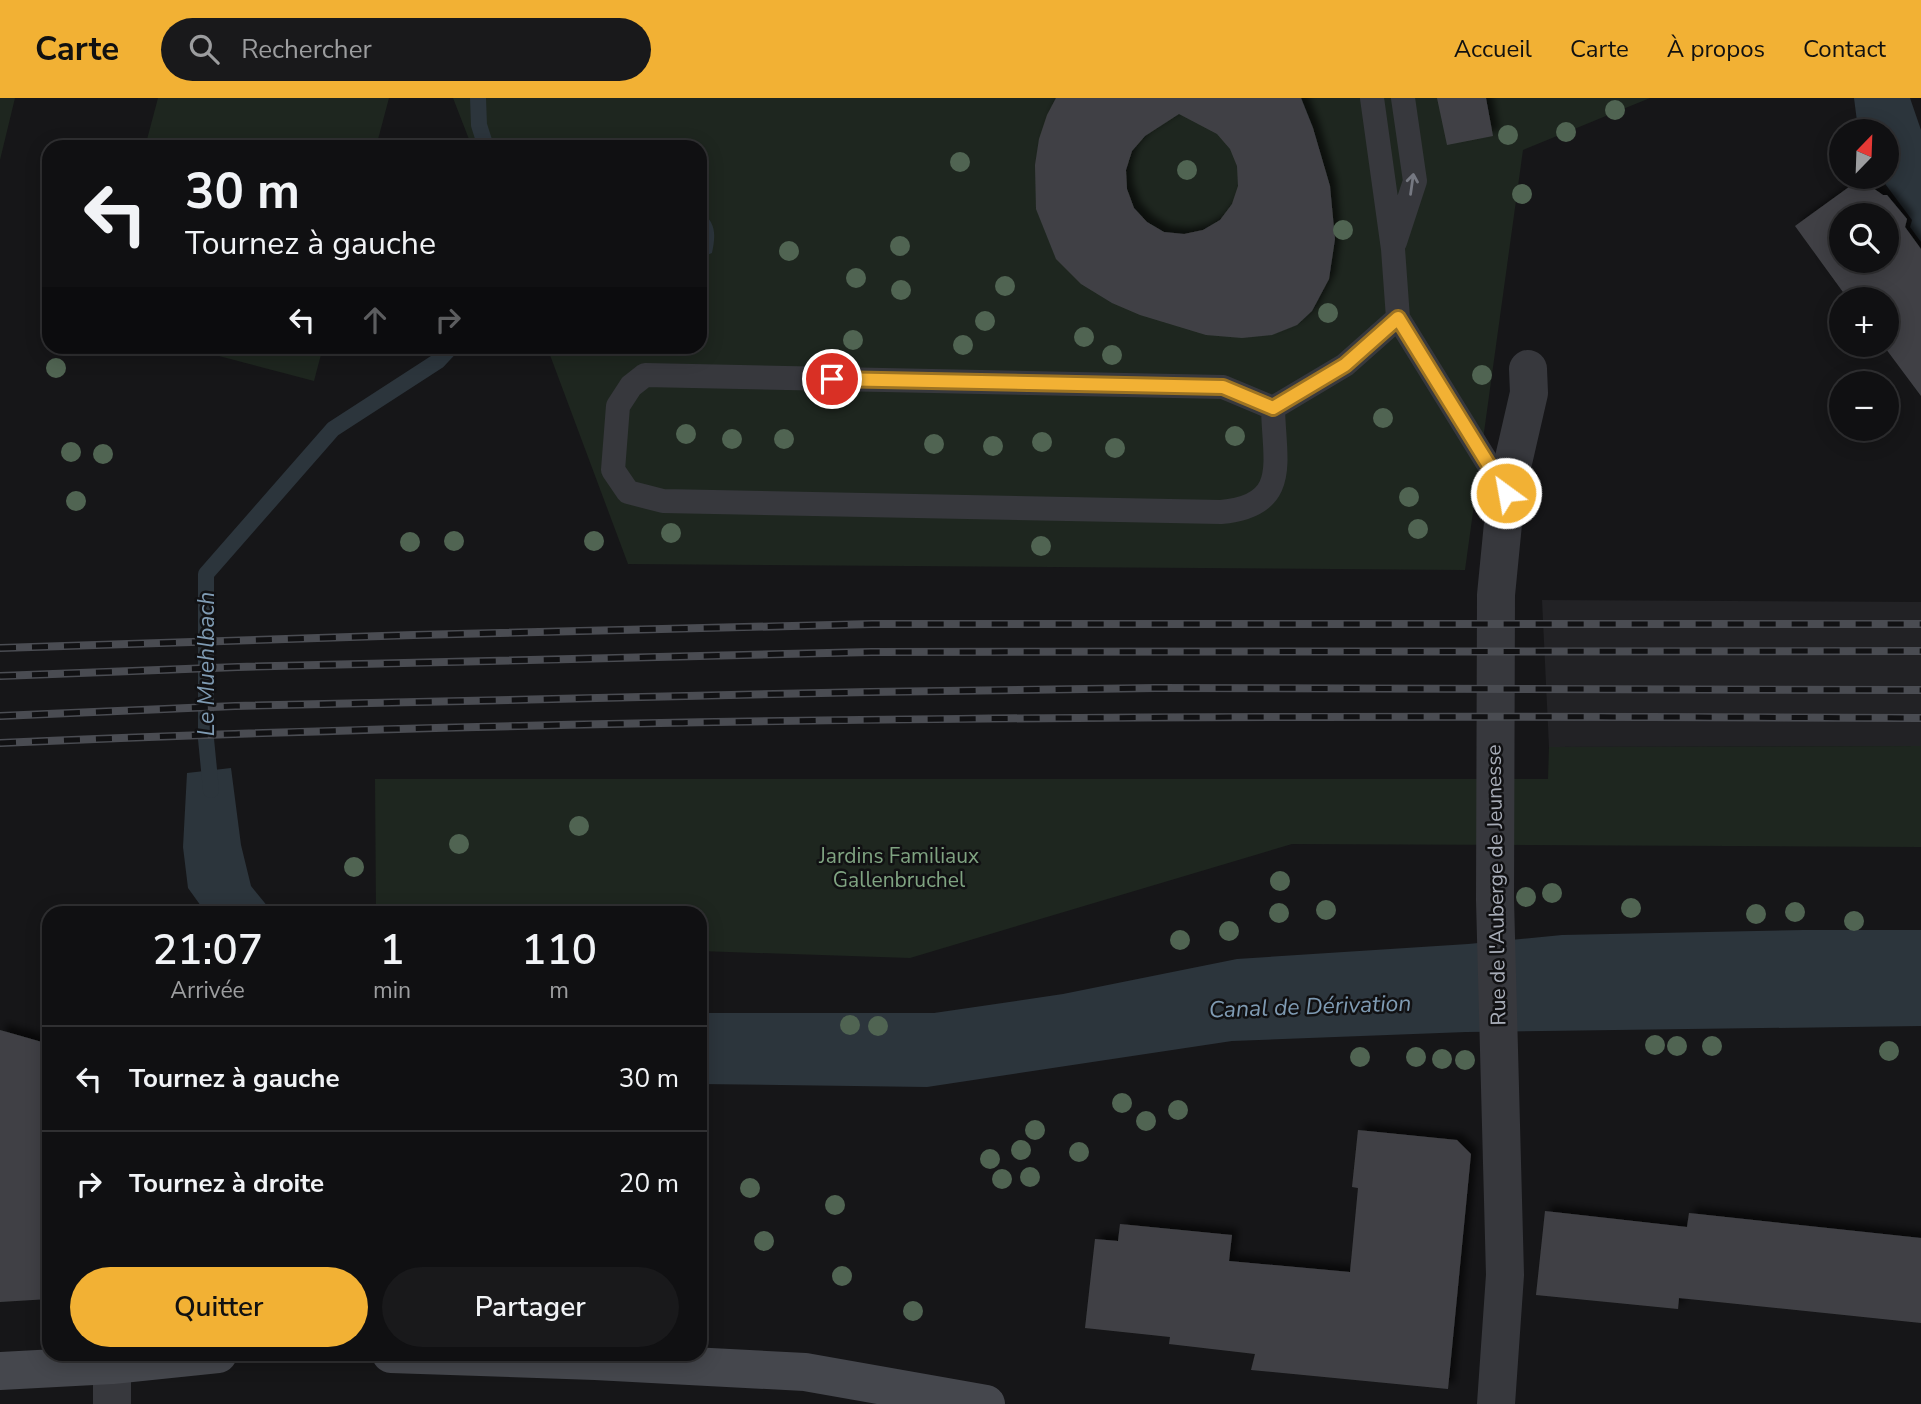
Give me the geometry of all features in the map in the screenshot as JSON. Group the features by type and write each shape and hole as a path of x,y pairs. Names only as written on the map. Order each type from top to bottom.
{"main road":[{"path":"0,1371 112,1366 156,1361"},
{"path":"629,1361 805,1371 986,1404"}],"street":[{"name":"Rue de l'Auberge de Jeunesse","path":"1496,1404 1505,1275 1495,901 1496,595 1506,493 1528,393 1528,369"},
{"path":"112,1366 112,1404"}],"lane":[{"path":"1372,98 1393,249 1398,318 1506,493"},
{"path":"1393,249 1415,181 1404,98"},
{"path":"1273,408 1345,365 1398,318"},
{"path":"645,375 1223,387 1273,408 1274,482 1262,502 1239,510 663,501 628,492 613,470 618,406 631,386 645,375"}],"shaded area":[{"path":"1542,600 1921,602 1921,746 1549,747"}],"green space":[{"path":"0,98 15,98 0,160"},
{"path":"158,98 389,98 378,140 147,140"},
{"path":"453,98 1650,98 1523,150 1465,570 628,564 550,354 707,354 707,140 469,140"},
{"path":"212,354 321,354 314,381"},
{"name":"Jardins Familiaux Gallenbruchel","path":"1921,746 1921,847 1292,844 910,958 707,951 707,906 376,906 375,779 1548,779 1549,747"}],"water":[{"path":"1854,98 1910,98 1921,130 1921,242 1910,227 1912,220 1889,189 1899,189 1899,119 1857,119"},
{"path":"707,218 712,224 714,234 712,253 707,255"},
{"path":"231,768 241,845 251,886 267,906 201,906 188,888 183,847 187,773"},
{"name":"Canal de Dérivation","path":"1921,930 1921,1026 1466,1032 1232,1041 927,1087 707,1084 707,1013 934,1013 1063,994 1237,959 1562,935"}],"building":[{"path":"1056,98 1301,98 1330,186 1335,239 1329,279 1312,311 1297,325 1272,335 1242,338 1206,335 1140,315 1112,303 1081,284 1056,259 1036,209 1035,165 1039,139","holes":["1179,114 1217,134 1230,149 1237,166 1238,186 1232,204 1220,220 1203,230 1184,234 1164,232 1147,222 1134,208 1127,189 1126,170 1132,151 1145,136"]},
{"path":"1437,98 1486,98 1493,136 1447,145"},
{"path":"1846,189 1874,189 1887,195 1894,203 1829,203 1829,273 1795,226"},
{"path":"1899,209 1907,219 1905,227 1921,249 1921,396 1892,357 1899,357 1899,287 1839,287 1829,273 1899,273"},
{"path":"0,1030 42,1042 42,1299 0,1302"},
{"path":"1358,1130 1457,1140 1471,1154 1448,1389 1251,1370 1255,1354 1169,1344 1170,1337 1085,1328 1095,1239 1118,1241 1120,1224 1232,1235 1229,1261 1350,1272 1358,1188 1352,1187"},
{"path":"1545,1211 1687,1227 1689,1213 1921,1238 1921,1323 1679,1298 1678,1309 1536,1295"}],"waterway":[{"name":"Le Muehlbach","path":"478,98 479,125 484,140"},
{"name":"Le Muehlbach","path":"211,790 206,739 206,574 333,429 438,361 445,354"}],"railway":[{"path":"0,648 872,624 1921,624"},
{"path":"0,676 238,667 871,652 1921,651"},
{"path":"0,716 235,706 1156,688 1921,690"},
{"path":"0,743 720,722 1201,717 1921,718"}],"route":[{"path":"832,379 1223,387 1273,408 1345,365 1398,318 1506,493"}]}
